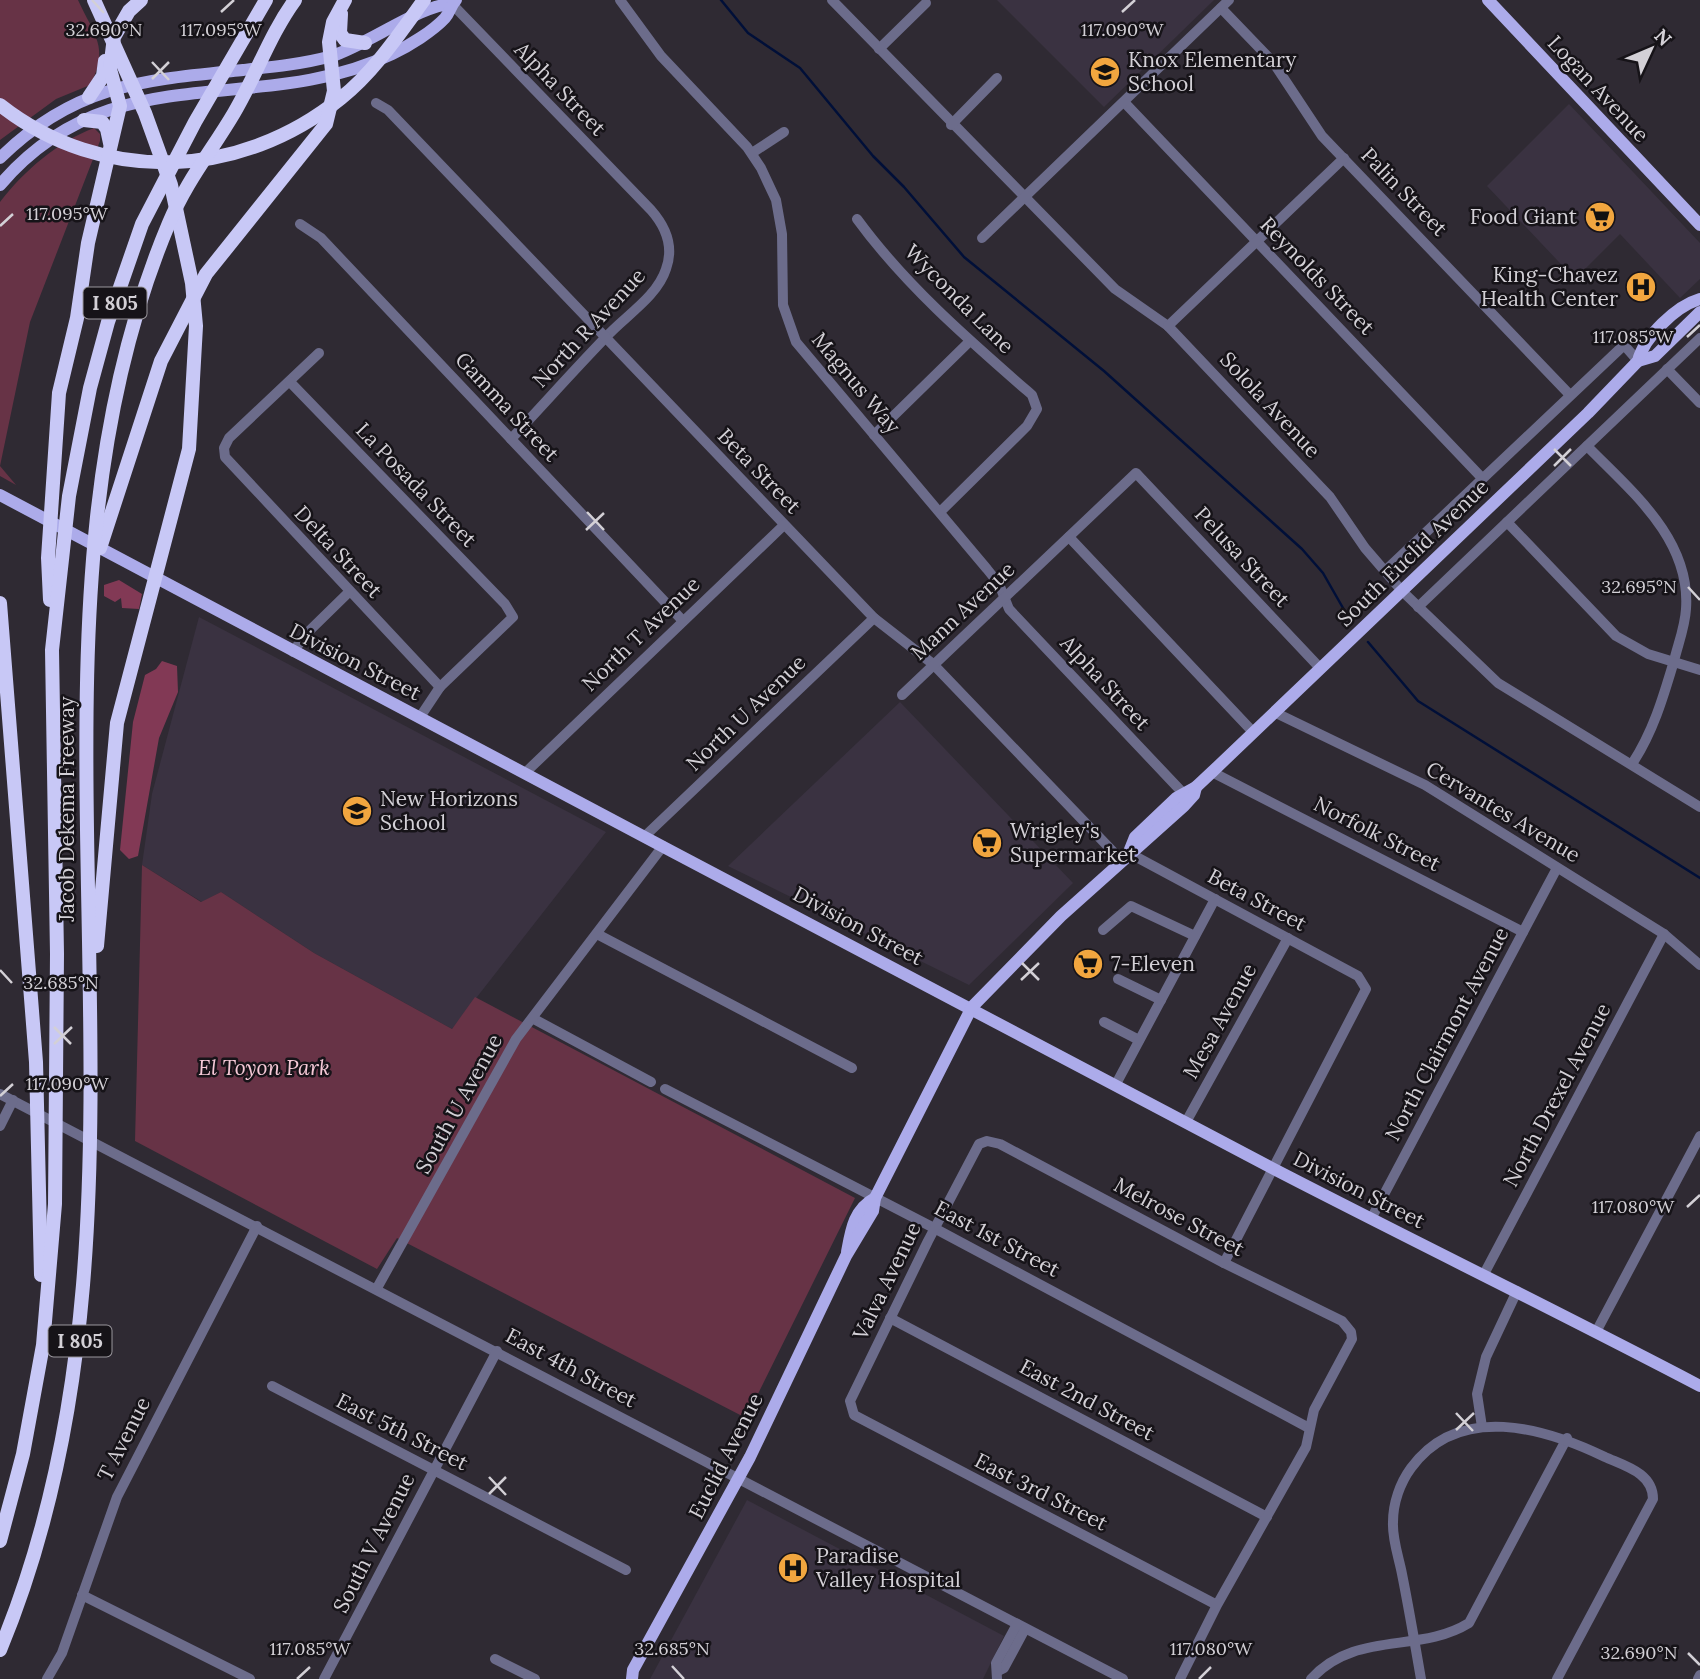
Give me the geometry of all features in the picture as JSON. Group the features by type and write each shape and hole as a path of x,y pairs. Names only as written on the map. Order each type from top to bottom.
{"highway":[{"path":"90,1021 117,723 189,449 195,376 192,283 171,185 145,113 94,0"},
{"path":"89,97 103,76 114,37 129,11 141,0"},
{"name":"Jacob Dekema Freeway","path":"0,1541 23,1454 44,1335 55,1205 57,954 52,650 54,559 90,388 108,322 142,224 195,122 266,0"},
{"name":"I 805","path":"102,516 115,397 150,274 195,169 234,113 295,0"},
{"path":"345,0 339,23 340,33 345,40 365,43"},
{"path":"102,516 161,361 206,274 321,132 334,91 328,42 333,22 345,0"},
{"path":"0,105 62,141 106,156 187,164 222,158 303,125 343,97 424,0"},
{"path":"54,559 52,480 59,393 77,318 88,243 120,106 110,69 114,37"},
{"path":"84,120 102,122 107,129 111,149"},
{"name":"Jacob Dekema Freeway","path":"0,1650 29,1571 58,1462 79,1346 89,1210 90,1021 86,735 88,624 92,576 102,516"},
{"path":"0,603 36,1062 44,1335"}],"main road":[{"name":"Logan Avenue","path":"1488,0 1700,225"},
{"path":"0,158 35,127 89,97 115,87 149,80 286,65 331,56 365,43 438,4 454,2"},
{"path":"0,185 46,140 84,120 160,95 235,90 334,74 394,53 446,17 454,2"},
{"name":"Logan Avenue","path":"1681,205 1700,215"},
{"name":"South Euclid Avenue","path":"1196,787 1588,413 1638,360 1641,349 1650,338 1687,303 1700,299"},
{"name":"South Euclid Avenue","path":"1638,360 1656,356 1700,312"},
{"name":"Division Street","path":"0,495 1273,1168 1700,1386"},
{"path":"1125,856 1135,837 1182,792 1196,787"},
{"path":"1125,856 1156,833 1194,795 1196,787"},
{"name":"Euclid Avenue","path":"622,1679 633,1675 737,1479 846,1256 852,1228 860,1210 875,1198 971,1007 1028,948 1125,856"}],"street":[{"name":"Magnus Way","path":"620,0 661,56 752,153 776,200 782,234 786,318 796,342 999,584 1004,597"},
{"name":"Solola Avenue","path":"832,0 951,125 1115,289 1168,326 1330,497 1357,538 1402,591 1498,683 1700,807"},
{"name":"Alpha Street","path":"454,2 641,199"},
{"path":"879,49 926,3"},
{"path":"982,238 1225,4"},
{"name":"Palin Street","path":"1225,4 1273,62 1322,136 1570,395"},
{"path":"951,125 998,78"},
{"name":"Reynolds Street","path":"1124,102 1482,478"},
{"name":"Beta Street","path":"376,103 388,110 874,618 933,664 1125,856 1288,938 1358,976 1365,984 1366,989 1273,1168"},
{"path":"752,153 784,132"},
{"path":"1168,326 1344,158"},
{"name":"North R Avenue","path":"511,439 605,338 654,290 668,263 668,243 665,228 641,199"},
{"name":"Wyconda Lane","path":"857,219 909,279 970,341 1032,395 1036,405 1037,409 1027,426 940,512"},
{"name":"Gamma Street","path":"300,224 321,238 683,621"},
{"path":"1418,607 1700,338"},
{"path":"874,435 970,341"},
{"path":"1385,570 1623,345 1638,360"},
{"path":"289,382 319,353"},
{"path":"1667,369 1700,403"},
{"name":"Delta Street","path":"289,382 229,438 224,447 230,466 440,687"},
{"name":"La Posada Street","path":"289,382 500,599 513,617 440,687"},
{"path":"1587,446 1650,511 1672,544 1681,571 1686,610 1674,661 1653,728 1632,764"},
{"name":"Mann Avenue","path":"902,695 1136,473"},
{"name":"Pelusa Street","path":"1136,473 1320,668"},
{"path":"1507,522 1616,636 1648,654 1700,670"},
{"name":"North T Avenue","path":"526,772 784,525"},
{"path":"1069,537 1253,732"},
{"path":"293,652 305,635 349,592"},
{"name":"Alpha Street","path":"1004,597 1009,609 1182,792"},
{"name":"North U Avenue","path":"645,836 874,618"},
{"path":"420,718 440,687"},
{"name":"Cervantes Avenue","path":"1274,712 1425,785 1664,934 1700,965"},
{"name":"Norfolk Street","path":"1212,772 1522,932"},
{"name":"South U Avenue","path":"377,1288 409,1236 477,1105 516,1039 534,1019 663,846"},
{"name":"North Clairmont Avenue","path":"1371,1219 1557,867"},
{"path":"1116,1084 1214,899"},
{"path":"1103,930 1131,906 1195,936"},
{"path":"597,934 852,1068"},
{"name":"North Drexel Avenue","path":"1484,1274 1664,934"},
{"name":"Mesa Avenue","path":"1186,1122 1288,938"},
{"path":"1118,979 1161,1000"},
{"path":"534,1019 651,1082"},
{"path":"1104,1022 1139,1040"},
{"name":"East 1st Street","path":"665,1089 934,1228 1309,1428"},
{"name":"East 4th Street","path":"0,1094 1124,1679"},
{"path":"0,1126 17,1103"},
{"path":"1597,1332 1700,1136"},
{"name":"Valva Avenue","path":"851,1408 850,1401 973,1150 987,1141"},
{"name":"Melrose Street","path":"987,1141 1000,1144 1224,1263 1342,1321 1351,1332 1352,1339 1314,1410 1309,1428"},
{"path":"1224,1263 1273,1168"},
{"name":"T Avenue","path":"47,1679 62,1653 117,1497 257,1226"},
{"path":"1482,1427 1478,1394 1486,1357 1517,1291"},
{"name":"East 2nd Street","path":"890,1318 1267,1517"},
{"name":"South V Avenue","path":"324,1679 497,1351"},
{"name":"East 5th Street","path":"272,1386 626,1570"},
{"name":"East 3rd Street","path":"851,1408 861,1420 1217,1605"},
{"path":"1421,1679 1393,1526 1398,1492 1409,1471 1431,1447 1450,1436 1482,1427 1530,1428 1567,1438 1642,1475 1648,1481 1653,1499 1557,1679"},
{"path":"1180,1679 1217,1605 1306,1447 1309,1428"},
{"path":"1311,1679 1333,1658 1352,1650 1454,1632 1469,1623 1567,1438"},
{"path":"82,1595 250,1679"},
{"path":"997,1675 996,1663 1021,1626"},
{"path":"495,1659 535,1679"}],"shaded area":[{"name":"Knox Elementary School","path":"997,0 1214,0 1104,107"},
{"path":"1569,104 1700,243 1700,279 1680,298 1620,234 1575,279 1487,186"},
{"path":"119,580 142,594 139,609 122,608 121,598 115,602 104,596 104,585"},
{"name":"New Horizons School","path":"199,617 606,832 452,1029 314,953 221,892 202,902 142,865 152,794"},
{"path":"162,661 177,666 178,692 159,738 138,856 129,859 120,850 133,722 145,675 156,669"},
{"path":"900,702 1073,883 969,985 728,866"},
{"name":"Paradise Valley Hospital","path":"747,1500 1004,1636 983,1679 650,1679"}],"green space":[{"path":"0,0 78,0 98,42 99,61 90,85 56,99 0,140"},
{"path":"94,128 100,134 100,141 30,322 0,466 0,202 20,179 54,149"},
{"path":"0,466 16,485 0,476"},
{"name":"El Toyon Park","path":"142,865 201,902 221,892 314,953 452,1029 475,997 855,1198 746,1418 397,1238 377,1269 135,1141"}],"waterway":[{"path":"721,0 748,33 800,68 873,156 904,187 964,257 1104,371 1302,549 1323,573 1347,615"},
{"path":"1368,642 1418,701 1700,878"}],"place":[{"name":"Knox Elementary School","path":"1105,72"},
{"name":"Food Giant","path":"1600,217"},
{"name":"King-Chavez Health Center","path":"1641,287"},
{"name":"New Horizons School","path":"357,811"},
{"name":"Wrigley's Supermarket","path":"987,843"},
{"name":"7-Eleven","path":"1088,964"},
{"name":"Paradise Valley Hospital","path":"793,1568"}]}
